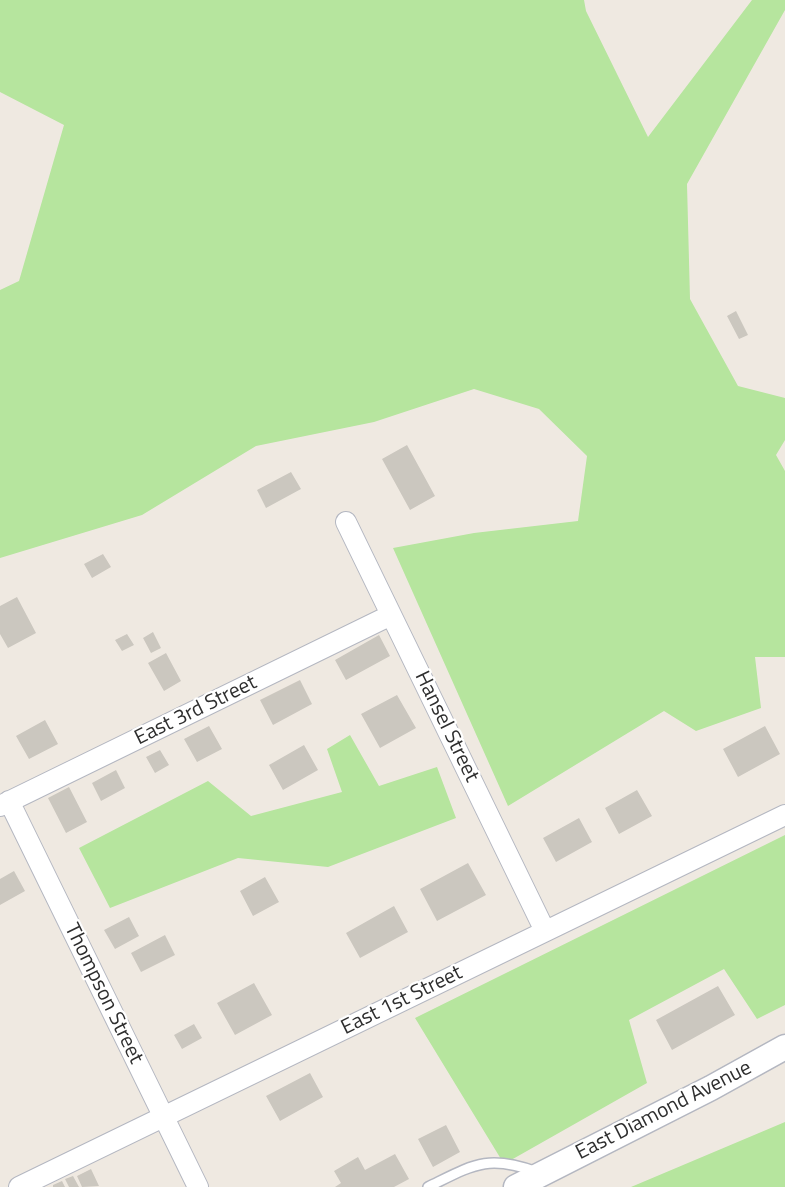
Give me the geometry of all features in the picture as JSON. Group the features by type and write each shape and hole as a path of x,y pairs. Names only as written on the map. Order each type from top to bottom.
{"street":[{"name":"Hansel Street","path":"346,522 545,932"},
{"name":"East 3rd Street","path":"4,803 392,615"},
{"name":"Thompson Street","path":"4,803 198,1187"},
{"name":"East 1st Street","path":"19,1187 785,815"},
{"name":"East Diamond Avenue","path":"516,1187 785,1047"}],"lane":[{"path":"428,1187 468,1168 496,1161 514,1164 542,1174"}],"green space":[{"path":"0,0 584,0 586,11 648,137 752,0 785,0 785,10 687,184 690,299 738,386 785,398 785,440 776,455 785,471 785,657 755,657 761,708 696,731 664,711 508,806 393,548 474,533 578,521 587,456 539,409 474,389 374,422 256,446 142,515 0,558 0,290 19,281 64,125 0,92"},
{"path":"350,735 379,786 437,767 456,818 328,867 238,858 110,908 79,848 208,781 251,816 342,792 327,749"},
{"path":"785,835 785,1005 757,1019 724,969 629,1020 647,1083 504,1164 415,1018"},
{"path":"785,1122 785,1187 631,1187"}],"building":[{"path":"736,311 748,335 739,339 727,316"},
{"path":"407,445 435,496 410,510 382,459"},
{"path":"291,472 301,489 266,508 257,490"},
{"path":"103,554 111,567 92,578 84,564"},
{"path":"17,597 36,633 8,648 0,634 0,606"},
{"path":"153,632 161,648 151,653 143,638"},
{"path":"127,634 134,645 122,651 115,640"},
{"path":"379,635 390,656 346,680 335,660"},
{"path":"166,653 181,681 164,691 148,663"},
{"path":"300,680 312,704 273,725 260,700"},
{"path":"397,695 416,728 380,748 361,714"},
{"path":"45,720 58,744 29,759 16,736"},
{"path":"209,726 222,749 197,762 184,739"},
{"path":"765,726 780,754 738,777 723,749"},
{"path":"304,745 318,770 283,790 269,765"},
{"path":"160,750 169,765 155,773 146,757"},
{"path":"116,770 125,788 101,801 92,783"},
{"path":"69,787 87,822 66,833 48,798"},
{"path":"637,790 652,816 619,834 605,808"},
{"path":"579,818 592,842 556,862 543,838"},
{"path":"468,863 486,895 437,921 420,889"},
{"path":"14,871 25,891 0,905 0,879"},
{"path":"265,877 279,902 253,916 240,891"},
{"path":"394,906 408,932 360,958 346,933"},
{"path":"129,917 139,936 115,949 104,930"},
{"path":"165,935 175,955 141,972 131,953"},
{"path":"254,983 272,1015 235,1035 217,1003"},
{"path":"718,986 735,1015 672,1050 656,1020"},
{"path":"194,1024 202,1038 182,1049 174,1035"},
{"path":"310,1073 323,1097 280,1121 266,1096"},
{"path":"446,1125 460,1152 433,1167 418,1139"},
{"path":"395,1154 409,1179 394,1187 335,1187 341,1183 334,1171 358,1157 365,1170"},
{"path":"91,1169 99,1186 82,1187 77,1176"},
{"path":"73,1176 79,1187 69,1187 65,1179"},
{"path":"62,1181 65,1187 53,1187 53,1185"}]}
